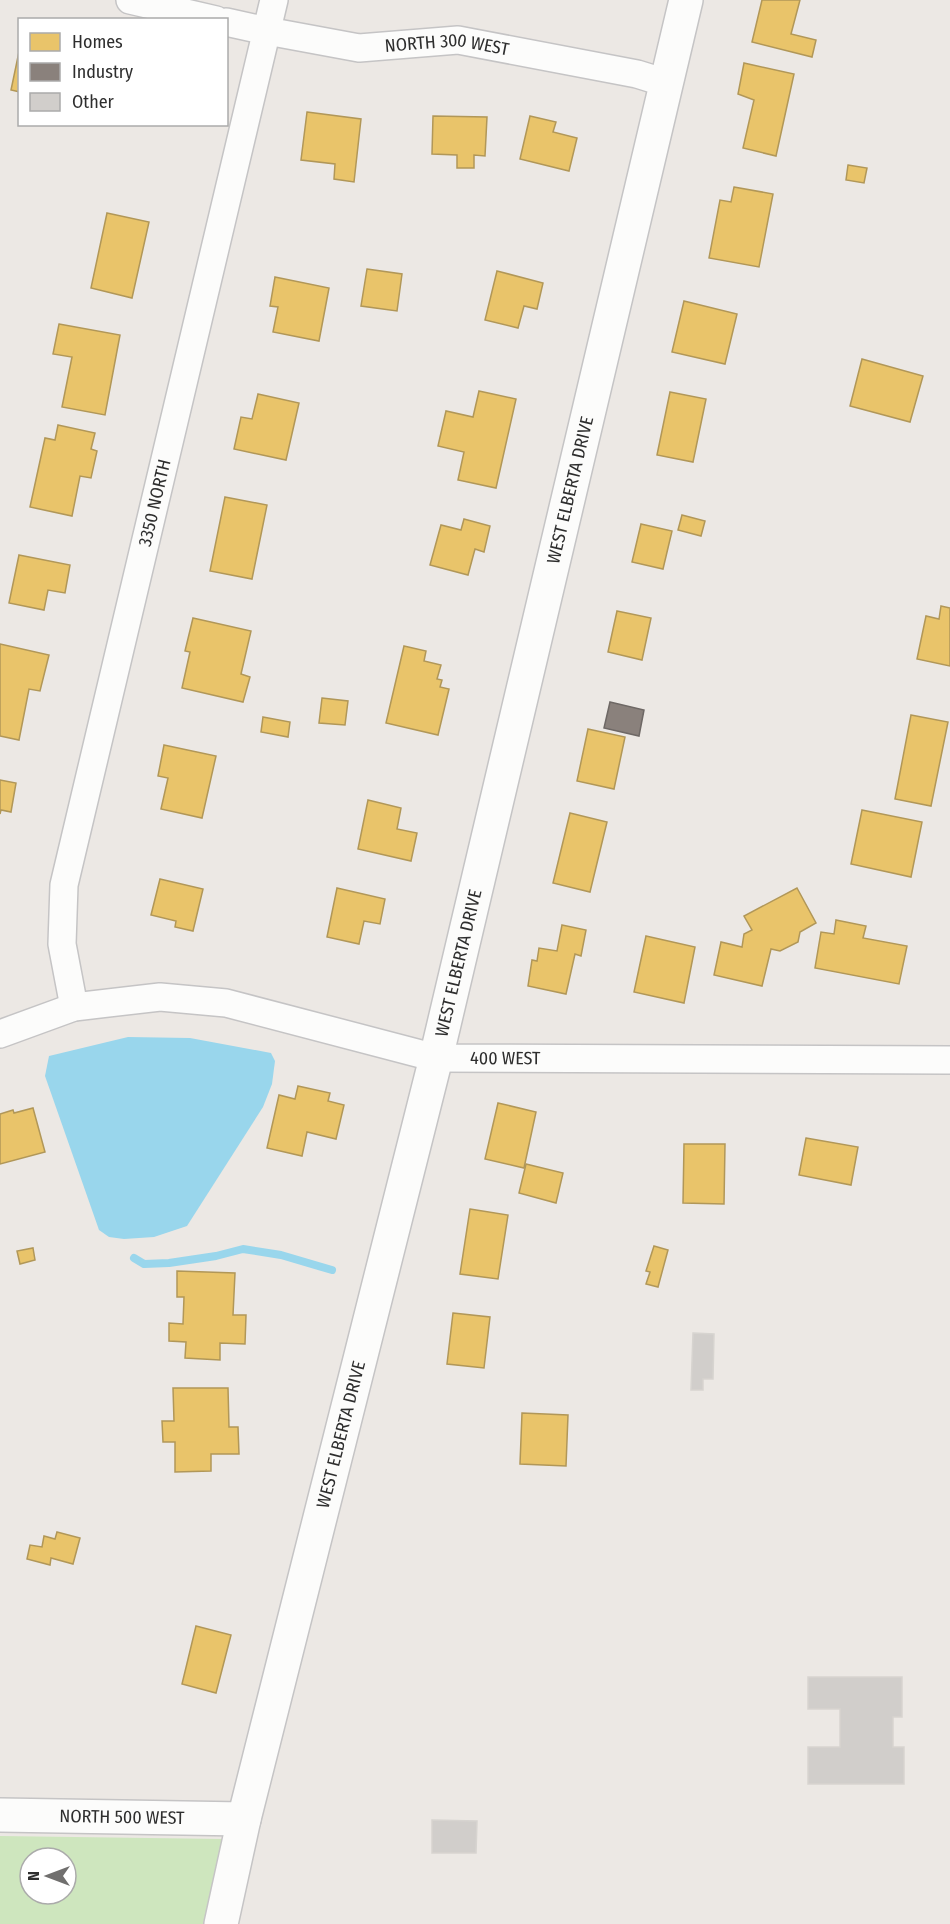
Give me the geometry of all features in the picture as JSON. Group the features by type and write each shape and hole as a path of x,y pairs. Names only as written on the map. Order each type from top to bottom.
{"main road":[{"name":"WEST ELBERTA DRIVE","path":"221,1924 244,1819 436,1058 686,0"},
{"name":"NORTH 500 WEST","path":"0,1815 244,1819"}],"street":[{"path":"130,0 207,18"},
{"name":"3350 NORTH","path":"75,1007 62,944 64,885 274,0"},
{"name":"NORTH 300 WEST","path":"228,22 359,48 458,40 637,74 666,82"},
{"name":"400 WEST","path":"0,1034 75,1007 160,997 226,1004 436,1058 949,1057"}],"green space":[{"path":"0,1836 223,1839 203,1924 0,1924"}],"water":[{"path":"128,1037 190,1038 271,1053 275,1061 272,1084 263,1107 187,1226 154,1237 124,1239 109,1237 99,1230 45,1076 49,1056"}],"building: Homes":[{"path":"762,0 800,0 791,34 816,40 812,57 752,42"},
{"path":"18,57 18,92 11,90"},
{"path":"744,63 794,74 776,156 743,148 754,100 738,94"},
{"path":"307,112 361,119 354,182 334,179 335,164 301,160"},
{"path":"433,116 487,117 485,156 474,155 474,168 457,168 457,155 432,154"},
{"path":"530,116 556,122 553,132 577,138 569,171 520,159"},
{"path":"848,165 867,168 864,183 846,180"},
{"path":"734,187 773,194 759,267 709,258 720,200 731,202"},
{"path":"107,213 149,222 132,298 91,288"},
{"path":"367,269 402,274 397,311 361,306"},
{"path":"497,271 543,283 537,309 524,306 518,328 485,320"},
{"path":"275,277 329,288 319,341 273,332 278,307 270,306"},
{"path":"684,301 737,314 725,364 672,352"},
{"path":"59,324 120,335 105,415 62,407 72,357 53,354"},
{"path":"862,359 923,376 910,422 850,406"},
{"path":"479,391 516,399 496,488 458,480 464,452 438,446 446,411 473,417"},
{"path":"670,392 706,399 693,462 657,455"},
{"path":"258,394 299,403 286,460 234,449 241,417 252,419"},
{"path":"58,425 95,433 91,449 97,451 91,478 80,476 72,516 30,507 45,438 55,440"},
{"path":"225,497 267,505 252,579 210,571"},
{"path":"682,515 705,521 701,536 678,530"},
{"path":"464,519 490,526 484,552 475,549 468,575 430,565 441,525 461,530"},
{"path":"641,524 672,531 663,569 632,562"},
{"path":"19,555 70,565 65,593 48,590 44,610 9,603"},
{"path":"941,606 950,608 950,666 917,659 926,616 939,619"},
{"path":"617,611 651,618 642,660 608,652"},
{"path":"193,618 251,631 241,674 250,677 243,702 182,688 190,652 185,651"},
{"path":"0,644 49,655 40,691 29,689 19,740 0,736"},
{"path":"404,646 426,651 424,661 441,665 437,679 442,680 440,687 449,689 438,735 386,723"},
{"path":"322,698 348,701 345,725 319,723"},
{"path":"911,715 948,722 931,806 895,799"},
{"path":"263,717 290,722 288,737 261,732"},
{"path":"588,729 625,737 614,789 577,781"},
{"path":"164,745 216,756 202,818 161,809 168,778 158,776"},
{"path":"0,780 16,783 11,812 1,810 0,814"},
{"path":"368,800 401,808 397,829 417,833 411,861 358,849"},
{"path":"862,810 922,822 911,877 851,864"},
{"path":"570,813 607,822 590,892 553,883"},
{"path":"160,879 203,889 193,931 175,927 176,921 151,915"},
{"path":"337,888 385,899 380,924 364,921 359,944 327,937"},
{"path":"797,888 816,923 800,932 798,942 780,951 771,949 762,986 714,975 721,942 742,947 744,934 752,930 744,916"},
{"path":"836,920 866,926 863,938 907,946 899,984 815,968 821,932 834,934"},
{"path":"562,925 586,930 581,956 575,954 566,994 528,986 532,960 537,961 539,948 557,951"},
{"path":"646,936 695,947 684,1003 634,992"},
{"path":"298,1086 330,1093 328,1101 344,1105 336,1139 307,1132 302,1156 267,1148 279,1095 295,1099"},
{"path":"498,1103 536,1112 524,1168 485,1159"},
{"path":"33,1108 45,1152 0,1164 0,1114"},
{"path":"806,1138 858,1147 851,1185 799,1175"},
{"path":"684,1144 725,1144 724,1204 683,1203"},
{"path":"526,1164 563,1173 556,1203 519,1193"},
{"path":"470,1209 508,1215 498,1279 460,1274"},
{"path":"654,1246 668,1250 658,1287 646,1284 650,1272 646,1271"},
{"path":"33,1248 35,1260 20,1264 17,1251"},
{"path":"177,1271 235,1273 233,1315 246,1315 245,1344 220,1343 220,1360 185,1358 186,1342 169,1341 169,1323 183,1324 184,1297 177,1297"},
{"path":"453,1313 490,1317 484,1368 447,1364"},
{"path":"173,1388 228,1388 229,1427 238,1427 239,1454 211,1454 211,1471 175,1472 175,1442 163,1442 162,1421 174,1421"},
{"path":"522,1413 568,1415 566,1466 520,1464"},
{"path":"57,1532 80,1538 73,1564 51,1558 50,1565 27,1559 30,1545 42,1547 44,1536 55,1539"},
{"path":"196,1626 231,1635 216,1693 182,1684"}],"building: Industry":[{"path":"610,702 644,710 639,736 604,728"}],"building: Other":[{"path":"693,1333 714,1334 713,1379 703,1379 703,1390 691,1390"},
{"path":"808,1677 902,1677 902,1717 893,1717 893,1747 904,1747 904,1784 808,1784 808,1747 840,1747 840,1709 808,1709"},
{"path":"432,1820 477,1821 476,1853 432,1853"}],"waterway":[{"path":"134,1258 144,1264 169,1263 216,1256 243,1249 281,1255 332,1270"}]}
